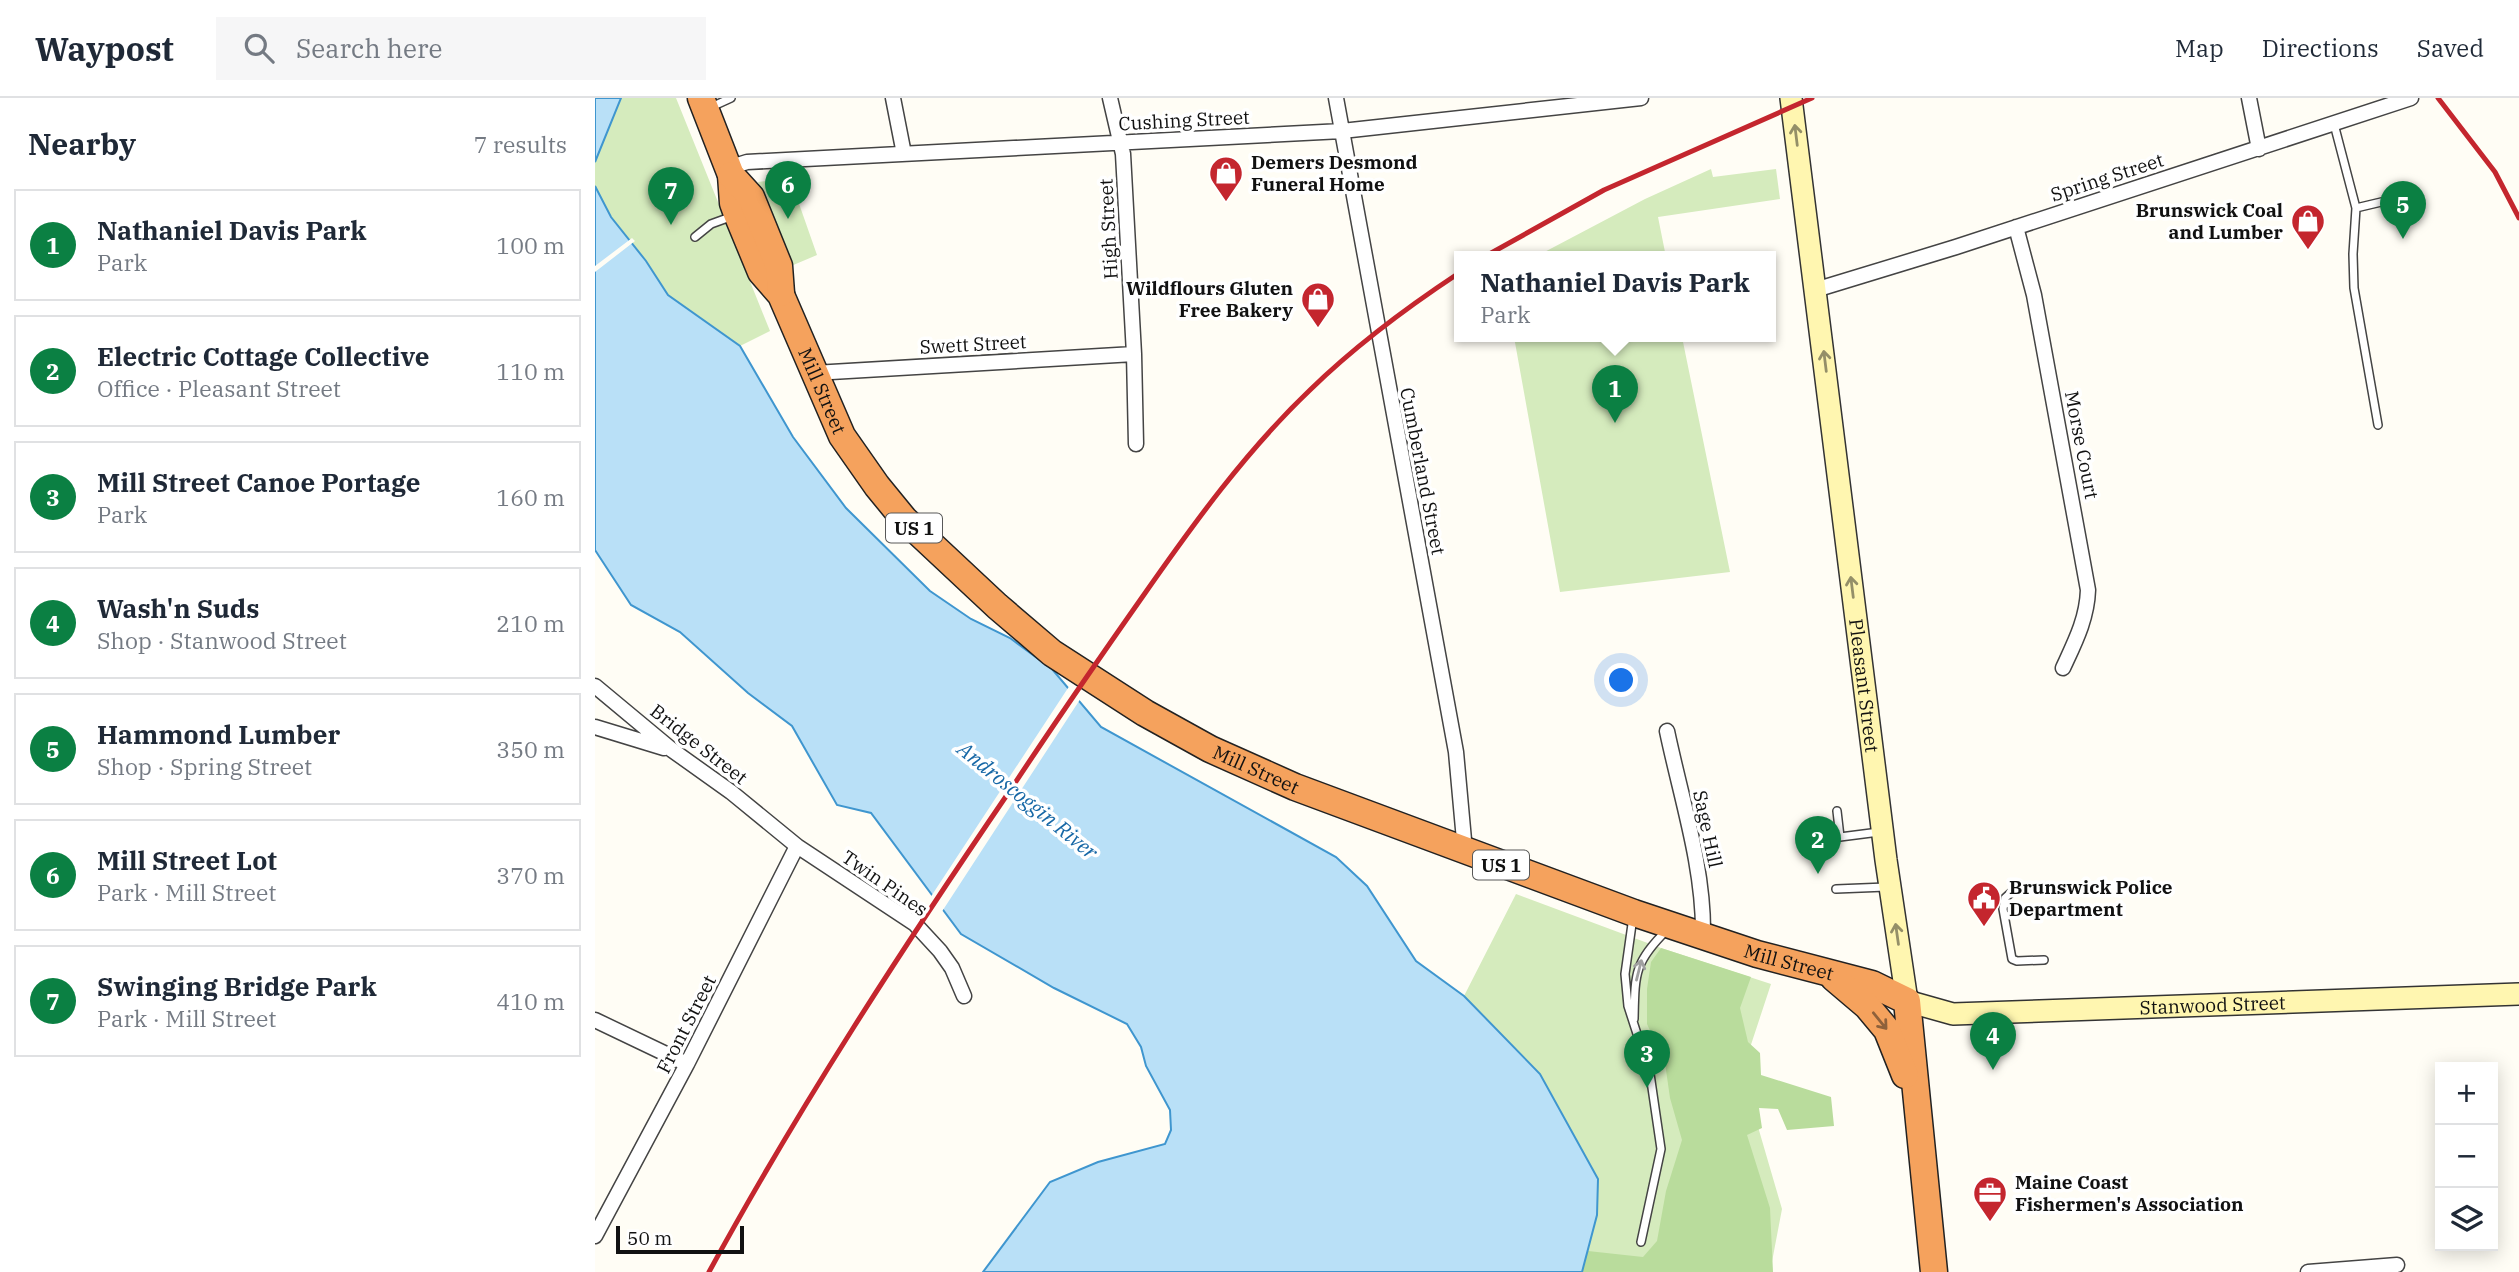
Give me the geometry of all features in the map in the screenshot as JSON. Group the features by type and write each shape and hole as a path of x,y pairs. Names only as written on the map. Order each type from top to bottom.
{"highway":[{"name":"Mill Street","path":"703,104 730,172 737,215 761,272 781,295 842,436 904,519 1052,653 1145,713 1210,748 1295,787 1634,913 1757,954 1872,984 1907,1001"},
{"name":"Mill Street","path":"730,172 751,197 779,266 781,295"},
{"name":"US 1","path":"1831,974 1867,1006 1887,1030 1920,1116"},
{"name":"Pleasant Street","path":"1907,1001 1934,1272"}],"main road":[{"name":"Pleasant Street","path":"1791,98 1883,832 1907,1001"},
{"name":"Stanwood Street","path":"1907,1001 1953,1014 2519,994"}],"street":[{"path":"893,98 904,154"},
{"name":"High Street","path":"1110,98 1123,155 1136,444"},
{"name":"Cumberland Street","path":"1336,98 1456,752 1465,851"},
{"name":"Cushing Street","path":"730,172 747,162 1342,131 1541,104 1641,98"},
{"path":"2249,98 2259,149"},
{"name":"Spring Street","path":"1815,290 2409,99"},
{"name":"Morse Court","path":"2016,227 2034,295 2088,590 2083,623 2063,668"},
{"name":"Swett Street","path":"814,373 1134,354"},
{"name":"Bridge Street","path":"595,686 672,750 731,792 797,846"},
{"path":"599,728 672,750"},
{"name":"Sage Hill","path":"1667,731 1698,873 1703,935"},
{"name":"Twin Pines","path":"797,846 915,924 952,968 964,996"},
{"name":"Front Street","path":"595,1236 687,1064 797,846"},
{"path":"595,1020 687,1064"},
{"path":"2308,1272 2397,1265"}],"lane":[{"path":"703,104 731,98"},
{"path":"2334,124 2356,208 2354,288 2378,425"},
{"path":"2356,208 2394,200"},
{"path":"695,237 711,224 737,215"},
{"path":"1837,811 1840,837 1883,832"},
{"path":"1836,889 1890,886"},
{"path":"2043,886 2015,889 2005,898 2003,909 2012,958 2017,961 2044,960"},
{"path":"1634,913 1625,974 1627,1006 1650,1074 1661,1149 1641,1242"},
{"path":"1634,1027 1638,965 1648,948 1672,925"}],"green space":[{"path":"621,98 676,98 770,331 740,346 668,295 646,261 611,217 595,186 595,162"},
{"path":"1711,169 1713,177 1776,169 1780,199 1658,217 1665,251 1546,251 1645,199"},
{"path":"790,178 817,255 791,266 758,182"},
{"path":"1515,342 1683,342 1730,572 1560,592"},
{"path":"1516,894 1661,948 1771,984 1742,1072 1782,1209 1770,1272 1582,1272 1597,1215 1598,1179 1576,1139 1464,996"},
{"path":"1661,948 1751,977 1740,1008 1748,1042 1760,1053 1761,1075 1831,1097 1834,1126 1787,1130 1778,1109 1759,1108 1762,1128 1747,1135 1770,1208 1773,1272 1582,1272 1588,1251 1643,1257 1657,1241 1666,1191 1682,1140 1670,1098 1665,1063 1647,1024 1647,989 1651,962"}],"water":[{"path":"595,98 621,98 595,162"},
{"name":"Androscoggin River","path":"595,186 611,217 646,261 668,295 740,346 793,437 846,508 930,591 971,619 1010,638 1052,669 1101,727 1336,857 1367,886 1416,961 1464,996 1540,1074 1598,1179 1597,1215 1582,1272 983,1272 1050,1182 1098,1162 1165,1144 1171,1130 1170,1110 1146,1066 1141,1047 1127,1024 1054,988 961,934 871,813 837,805 792,726 748,693 680,632 631,605 595,550"}],"pier":[{"path":"632,238 635,241 595,272 595,266"},
{"path":"1070,685 1081,698 941,913 930,898"}],"railway":[{"path":"1495,251 1604,190 1812,98"},
{"path":"2438,98 2495,172 2519,218"},
{"path":"709,1272 816,1087 892,967 1076,692 1201,515 1264,438 1327,373 1382,328 1454,276"}],"place":[{"name":"Demers Desmond Funeral Home","path":"1226,203"},
{"name":"Mill Street Lot","path":"788,219"},
{"name":"Swinging Bridge Park","path":"671,225"},
{"name":"Hammond Lumber","path":"2403,239"},
{"name":"Brunswick Coal and Lumber","path":"2308,251"},
{"name":"Wildflours Gluten Free Bakery","path":"1318,329"},
{"name":"Nathaniel Davis Park","path":"1615,423"},
{"name":"Electric Cottage Collective","path":"1818,874"},
{"name":"Brunswick Police Department","path":"1984,928"},
{"name":"Wash'n Suds","path":"1993,1070"},
{"name":"Mill Street Canoe Portage","path":"1647,1088"},
{"name":"Maine Coast Fishermen's Association","path":"1990,1223"}]}
